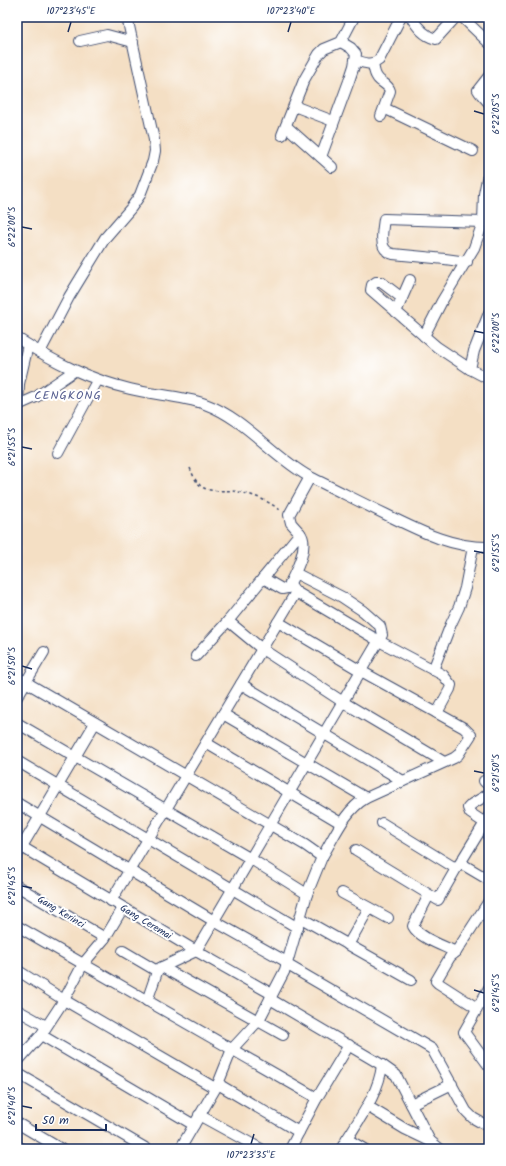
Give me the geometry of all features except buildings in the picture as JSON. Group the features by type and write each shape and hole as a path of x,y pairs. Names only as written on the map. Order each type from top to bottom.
{"street":[{"path":"40,352 69,297 105,238 132,208 140,195 153,162 155,151 154,140 127,17"},
{"path":"332,167 321,157 284,131 304,80 319,54 324,49 341,42 354,17"},
{"path":"355,60 368,64 374,64 379,60 401,17"},
{"path":"411,17 424,34 430,38 436,39 456,17"},
{"path":"462,17 489,43"},
{"path":"80,41 107,35 133,42"},
{"path":"321,157 349,81 355,60 356,54 354,51 341,42"},
{"path":"374,64 374,72 378,79 387,84 390,88 383,112 473,151"},
{"path":"489,76 478,90 489,103"},
{"path":"294,106 333,121"},
{"path":"424,336 442,301 467,262 474,248 483,222 484,202 488,179"},
{"path":"467,262 445,258 393,254 387,251 383,242 384,219 483,222"},
{"path":"396,312 410,280"},
{"path":"402,298 381,282 376,282 372,285 371,290 437,347 470,369 489,379"},
{"path":"470,369 474,351 489,313"},
{"path":"17,338 74,371 97,381 153,394 195,401 216,409 242,425 297,469 310,477 418,530 451,542 472,547 489,547"},
{"path":"28,345 19,384 18,406 36,397 74,371"},
{"path":"58,453 97,381"},
{"path":"294,590 290,583 295,573 304,544 303,536 291,522 289,515 310,477"},
{"path":"196,656 228,621 300,533"},
{"path":"433,670 459,607 465,588 472,547"},
{"path":"147,1001 159,969 196,951 382,635 380,626 363,611 342,597 295,573"},
{"path":"263,578 282,589 294,590 379,641 443,675 451,685 437,713"},
{"path":"111,901 262,650 294,590"},
{"path":"228,621 262,650 343,702 444,762"},
{"path":"184,1148 194,1125 216,1086 232,1049 259,1020 280,980 307,894 322,857 341,823 357,803 458,755 471,735 464,728 361,671 278,622"},
{"path":"17,697 21,679 44,652"},
{"path":"21,679 305,845 322,857"},
{"path":"241,684 403,781"},
{"path":"223,714 366,798"},
{"path":"17,723 251,859 307,894"},
{"path":"19,849 40,817 95,723"},
{"path":"206,743 341,823"},
{"path":"17,761 233,889 299,923 348,945 411,980"},
{"path":"356,850 438,900 487,820 470,813 468,808 489,794"},
{"path":"17,803 432,1049 469,1114 489,1127"},
{"path":"382,823 452,866 462,864 489,880"},
{"name":"Gang Ceremai","path":"19,849 196,951 382,1065 396,1076 436,1147"},
{"name":"Gang Kerinci","path":"17,886 105,938"},
{"path":"342,893 388,918"},
{"path":"429,895 413,926 414,930 456,952"},
{"path":"477,1008 436,981 450,957 456,952 489,902"},
{"path":"17,1062 21,1051 43,1031 64,1000 83,964 105,938 123,908"},
{"path":"348,945 369,908"},
{"path":"17,926 317,1098"},
{"path":"123,952 259,1020 283,1035"},
{"path":"17,970 64,1000 299,1132"},
{"path":"488,1061 464,1032 489,988"},
{"path":"17,1010 43,1031 194,1125"},
{"path":"290,1149 317,1098 349,1045"},
{"path":"341,1149 367,1106 380,1080 382,1065"},
{"path":"17,1073 147,1149"},
{"path":"411,1104 452,1084"},
{"path":"367,1106 436,1147"},
{"path":"200,1115 261,1149"},
{"path":"17,1123 61,1149"},
{"path":"347,1139 364,1149"},
{"path":"17,1146 22,1149"}],"path":[{"path":"190,468 193,477 203,488 254,495 267,501 289,515"}],"district":[{"name":"CENGKONG","path":"68,395"}]}
